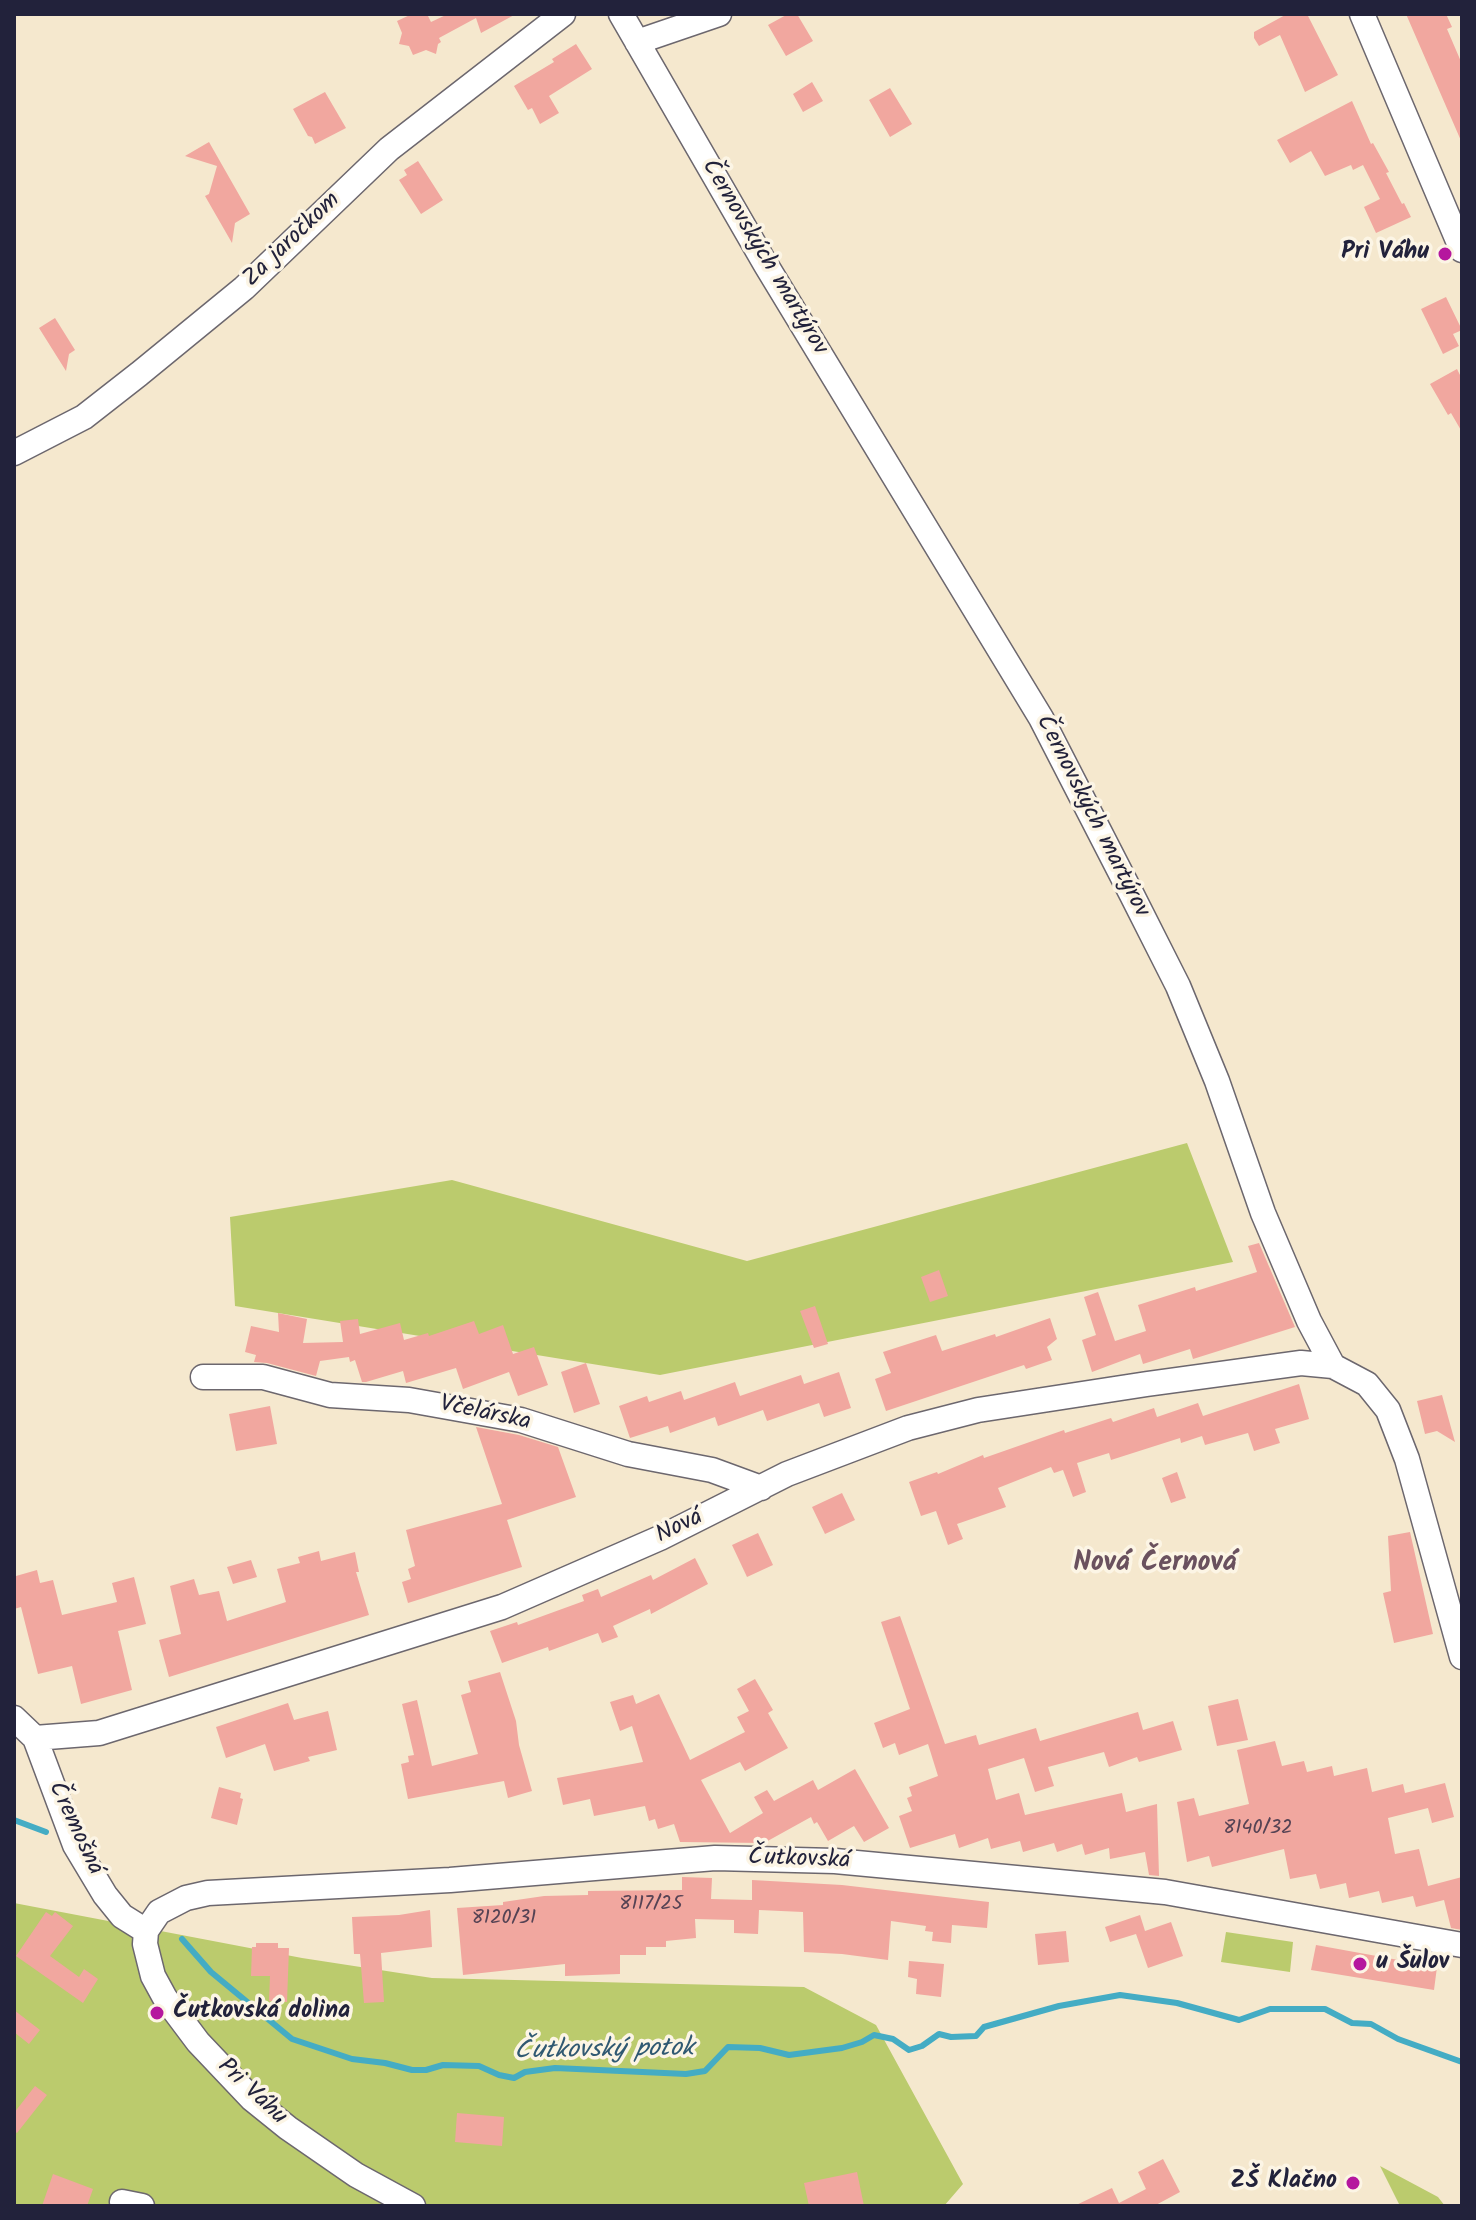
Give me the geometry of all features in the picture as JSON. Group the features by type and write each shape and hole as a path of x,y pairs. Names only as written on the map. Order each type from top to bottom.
{"street":[{"name":"Za jaročkom","path":"14,453 84,417 139,374 244,288 389,149 563,14"},
{"name":"Černovských martýrov","path":"621,14 766,265 1041,718 1178,986 1217,1081 1263,1213 1309,1321 1333,1366"},
{"path":"637,42 719,14"},
{"path":"1362,14 1462,250"},
{"name":"Nová","path":"35,1738 99,1733 502,1607 660,1538 787,1474 908,1428 978,1410 1301,1363 1333,1366"},
{"path":"1333,1366 1367,1384 1388,1410 1407,1459 1462,1657"},
{"name":"Včelárska","path":"203,1377 263,1377 330,1395 409,1400 521,1420 628,1454 712,1470 761,1488"},
{"name":"Čremošná","path":"14,1718 35,1738 75,1845 105,1895 122,1916 146,1931"},
{"name":"Čutkovská","path":"146,1931 159,1912 171,1904 208,1893 450,1880 715,1858 835,1861 1165,1892 1462,1945"},
{"name":"Pri Váhu","path":"146,1931 145,1944 153,1976 180,2020 224,2071 288,2128 356,2175 413,2206"}],"green space":[{"path":"1187,1143 1233,1262 660,1375 235,1306 230,1217 452,1180 747,1261"},
{"path":"14,1903 302,1958 432,1978 804,1987 876,2025 963,2184 944,2206 14,2206"},
{"path":"1226,1932 1293,1942 1290,1972 1221,1962"},
{"path":"1380,2166 1438,2197 1445,2206 1400,2206"}],"building":[{"path":"412,14 427,14 431,22 448,14 516,14 481,33 476,18 439,38 441,42 436,54 426,50 413,55 409,46 399,44 402,33 397,21"},
{"path":"788,14 797,14 813,41 786,56 768,25"},
{"path":"1287,14 1307,14 1338,75 1305,92 1280,35 1259,46 1254,38 1254,32"},
{"path":"1406,14 1446,14 1452,27 1447,29 1462,64 1462,143"},
{"path":"576,44 592,69 549,96 559,113 540,124 532,108 528,110 514,86 554,62 552,59"},
{"path":"812,82 823,101 803,112 793,94"},
{"path":"890,88 912,124 890,137 869,100"},
{"path":"325,92 346,128 315,144 293,109"},
{"path":"1352,101 1371,144 1411,217 1376,233 1364,207 1380,199 1363,165 1353,170 1351,165 1325,176 1311,151 1290,163 1277,140"},
{"path":"209,142 250,214 235,223 232,243 205,196 209,194 217,166 185,156"},
{"path":"418,161 443,200 421,214 399,180 407,175 404,170"},
{"path":"1446,297 1462,330 1453,334 1459,346 1443,354 1421,309"},
{"path":"55,318 75,350 69,354 66,371 39,328"},
{"path":"1457,369 1462,379 1462,432 1430,384"},
{"path":"1259,1243 1295,1327 1193,1359 1190,1349 1143,1364 1140,1354 1092,1372 1082,1340 1096,1335 1084,1297 1098,1292 1115,1341 1146,1331 1138,1305 1257,1272 1248,1246"},
{"path":"939,1270 948,1296 930,1302 921,1277"},
{"path":"815,1306 828,1344 814,1348 800,1311"},
{"path":"278,1313 307,1319 303,1343 343,1342 340,1321 358,1319 360,1334 400,1323 404,1340 428,1333 429,1336 474,1321 479,1334 503,1325 513,1354 534,1347 548,1385 518,1396 509,1372 463,1389 456,1368 406,1383 403,1371 362,1382 355,1360 350,1362 349,1357 320,1361 316,1376 254,1362 256,1355 245,1352 251,1326 279,1332"},
{"path":"1050,1318 1057,1339 1047,1347 1052,1360 1026,1369 1024,1365 886,1411 875,1379 891,1373 883,1352 936,1335 942,1351"},
{"path":"586,1363 600,1404 574,1413 561,1372"},
{"path":"839,1372 851,1408 824,1417 819,1403 767,1421 763,1410 718,1426 715,1417 670,1433 668,1426 630,1438 619,1406 647,1396 649,1402 681,1391 684,1400 735,1382 740,1396 801,1375 804,1384"},
{"path":"1299,1384 1309,1419 1275,1429 1280,1443 1254,1451 1248,1433 1205,1445 1202,1436 1181,1443 1180,1438 1111,1460 1109,1453 1077,1463 1086,1492 1073,1497 1063,1470 1054,1473 1051,1467 998,1488 1006,1507 957,1524 963,1539 948,1545 936,1511 921,1516 909,1482 938,1474 983,1455 984,1458 1064,1430 1065,1433 1111,1418 1113,1422 1154,1408 1157,1417 1198,1403 1203,1416"},
{"path":"1442,1395 1455,1442 1437,1431 1425,1434 1417,1401"},
{"path":"270,1406 277,1444 236,1451 229,1414"},
{"path":"476,1427 519,1435 558,1447 576,1497 507,1520 522,1567 408,1603 402,1582 411,1579 408,1569 415,1566 406,1530 502,1504"},
{"path":"1177,1472 1186,1498 1171,1503 1162,1478"},
{"path":"842,1493 855,1520 825,1534 812,1507"},
{"path":"1410,1532 1433,1634 1394,1643 1383,1593 1391,1591 1388,1536"},
{"path":"758,1533 773,1565 747,1577 732,1545"},
{"path":"319,1551 321,1561 355,1552 359,1572 356,1572 369,1615 169,1677 159,1640 181,1634 170,1586 194,1579 199,1595 219,1591 227,1621 286,1602 277,1569 300,1563 298,1557"},
{"path":"695,1558 708,1584 651,1614 650,1609 613,1626 618,1637 602,1643 598,1633 549,1651 548,1647 502,1663 490,1631 517,1622 518,1625 584,1601 582,1595 598,1589 601,1597 651,1575 653,1580"},
{"path":"251,1560 257,1577 233,1584 227,1567"},
{"path":"37,1570 40,1583 53,1580 62,1615 117,1602 112,1583 134,1577 146,1624 118,1631 132,1690 81,1704 72,1666 38,1674 21,1607 14,1609 16,1576"},
{"path":"900,1616 945,1744 976,1735 979,1745 1036,1728 1040,1741 1138,1712 1143,1730 1173,1721 1182,1750 1139,1762 1137,1757 1109,1767 1104,1752 1048,1767 1054,1786 1035,1792 1024,1758 988,1769 996,1800 1019,1793 1025,1815 1122,1793 1126,1812 1157,1804 1159,1876 1149,1875 1145,1852 1110,1859 1109,1848 1085,1855 1082,1844 1057,1852 1054,1843 1023,1852 1020,1841 991,1849 988,1838 959,1848 955,1834 910,1848 899,1816 912,1811 907,1798 912,1796 909,1787 938,1776 928,1744 899,1755 895,1743 883,1748 874,1723 910,1709 881,1622"},
{"path":"500,1672 516,1721 519,1745 532,1791 508,1798 504,1781 408,1799 401,1764 409,1762 408,1756 414,1755 402,1704 417,1700 432,1766 478,1754 461,1695 471,1692 468,1681"},
{"path":"755,1679 773,1710 768,1713 788,1748 745,1771 740,1762 701,1780 730,1833 763,1813 754,1797 767,1790 774,1801 813,1780 818,1790 855,1769 889,1828 864,1842 854,1826 828,1841 811,1817 764,1843 680,1842 674,1824 658,1829 655,1819 649,1821 645,1806 594,1816 590,1799 563,1805 557,1778 643,1762 632,1726 620,1731 610,1702 633,1695 636,1704 659,1694 690,1760 745,1732 737,1717 749,1711 737,1689"},
{"path":"1238,1699 1248,1740 1217,1746 1208,1706"},
{"path":"288,1703 294,1720 328,1711 337,1750 308,1757 310,1761 274,1771 265,1744 226,1758 216,1727"},
{"path":"1275,1741 1282,1766 1304,1761 1307,1772 1332,1766 1334,1776 1367,1768 1372,1792 1403,1784 1405,1793 1445,1783 1454,1817 1432,1823 1428,1808 1388,1818 1395,1854 1419,1849 1428,1886 1462,1877 1462,1930 1451,1928 1444,1900 1416,1907 1413,1896 1382,1903 1379,1891 1349,1898 1346,1883 1320,1889 1316,1874 1290,1879 1284,1849 1212,1867 1209,1856 1187,1862 1177,1802 1194,1798 1199,1816 1249,1804 1237,1750"},
{"path":"219,1787 241,1793 240,1798 243,1799 237,1825 211,1818"},
{"path":"682,1877 712,1878 711,1899 752,1900 752,1880 842,1885 989,1902 987,1928 952,1925 951,1943 932,1941 933,1932 925,1931 926,1926 891,1921 888,1960 804,1952 803,1912 759,1910 758,1934 734,1933 734,1920 695,1919 696,1938 666,1941 666,1947 646,1947 646,1955 620,1955 620,1974 565,1976 565,1964 463,1975 457,1908 503,1905 503,1902 544,1896 588,1895 588,1891 682,1890"},
{"path":"430,1910 432,1947 381,1953 384,2002 364,2003 360,1954 354,1954 352,1917"},
{"path":"46,1912 52,1916 55,1912 73,1926 50,1956 79,1977 84,1969 98,1979 83,2003 16,1956"},
{"path":"1140,1915 1145,1931 1171,1922 1183,1956 1148,1968 1136,1934 1110,1942 1105,1927"},
{"path":"1066,1931 1069,1962 1038,1965 1035,1934"},
{"path":"256,1943 278,1943 278,1948 289,1948 287,2002 269,2001 270,1976 251,1976 252,1947 256,1947"},
{"path":"1316,1945 1437,1967 1434,1990 1311,1970"},
{"path":"909,1961 944,1964 941,1997 916,1994 917,1979 908,1977"},
{"path":"14,2010 40,2030 29,2044 14,2032"},
{"path":"35,2086 47,2095 17,2133 14,2131 14,2113"},
{"path":"457,2113 504,2117 502,2146 455,2142"},
{"path":"1163,2159 1180,2192 1154,2206 1074,2206 1112,2188 1119,2203 1146,2189 1138,2172"},
{"path":"857,2172 864,2206 809,2206 804,2183"},
{"path":"53,2174 93,2189 87,2206 42,2206"}],"waterway":[{"name":"Čutkovský potok","path":"14,1820 46,1832"},
{"name":"Čutkovský potok","path":"182,1939 211,1972 292,2039 352,2059 412,2070 443,2065 479,2066 514,2078 525,2072 555,2068 686,2074 705,2071 728,2047 760,2048 789,2055 842,2048 874,2035 893,2039 909,2050 922,2046 939,2034 976,2036 984,2027 1059,2006 1120,1995 1177,2003 1239,2020 1270,2009 1325,2009 1352,2023 1371,2024 1398,2039 1462,2062"}],"place":[{"name":"Pri Váhu","path":"1445,254"},
{"name":"u Šulov","path":"1360,1964"},
{"name":"Čutkovská dolina","path":"157,2013"},
{"name":"ZŠ Klačno","path":"1353,2183"}],"district":[{"name":"Nová Černová","path":"1155,1565"}]}
